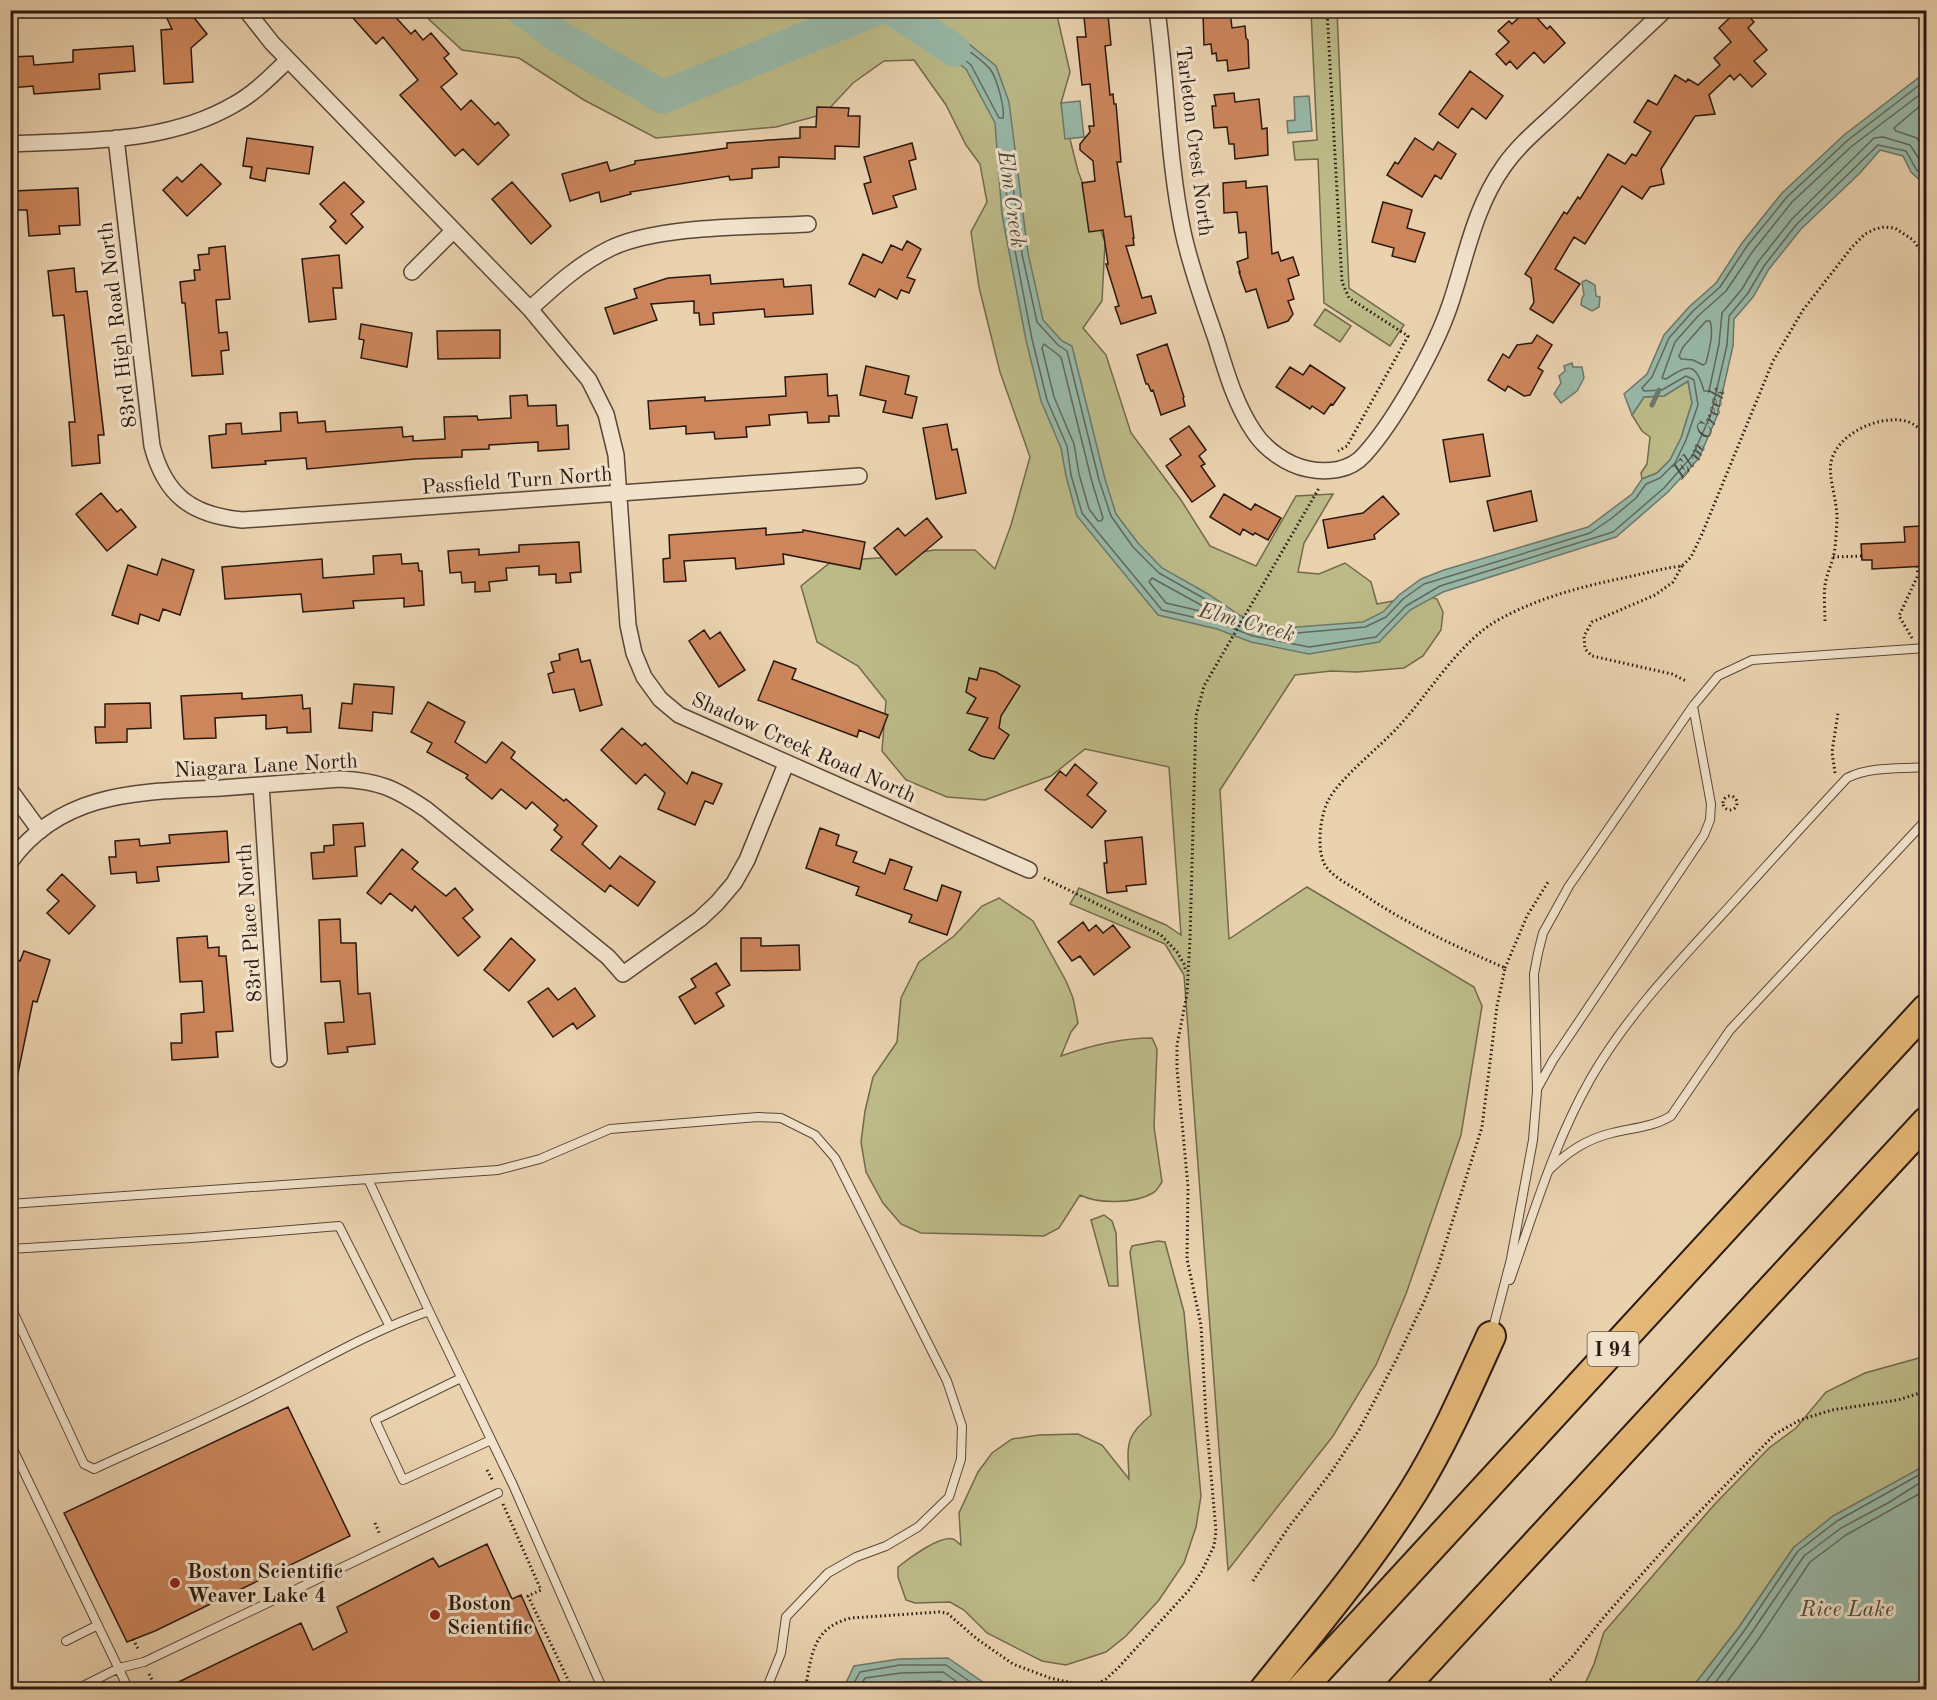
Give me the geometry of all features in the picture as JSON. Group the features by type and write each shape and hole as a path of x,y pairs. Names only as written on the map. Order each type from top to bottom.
{"highway":[{"name":"I 94","path":"1300,1689 1926,1009"},
{"path":"1401,1689 1926,1122"},
{"path":"1264,1689 1347,1586 1414,1490 1456,1415 1491,1335"}],"street":[{"name":"Shadow Creek Road North","path":"246,10 288,60 530,309 589,380 606,414 616,455 628,625 634,653 644,677 660,699 679,715 1029,870"},
{"name":"Tarleton Crest North","path":"1157,10 1176,189 1183,231 1193,270 1232,387 1255,434 1269,449 1299,468 1325,472"},
{"path":"1325,472 1342,469 1362,458 1376,441 1422,366 1448,309 1485,196 1505,164 1529,138 1665,10"},
{"path":"10,144 116,138 167,131 201,121 237,104 288,60"},
{"name":"83rd High Road North","path":"116,138 152,446 158,467 167,484 181,499"},
{"path":"530,309 576,269 623,244 682,231 808,224"},
{"path":"412,272 453,231"},
{"name":"Passfield Turn North","path":"181,499 201,511 220,518 242,520 859,476"},
{"name":"Niagara Lane North","path":"10,862 18,851 40,831 67,813 85,804 108,798 141,792 340,779 363,780 384,784 406,795 427,810 608,957 622,974 700,919 734,883 747,860 786,764"},
{"name":"83rd Place North","path":"261,785 279,1059"},
{"path":"10,790 40,831"}],"lane":[{"path":"1491,1335 1511,1259 1533,1140 1537,1091 1534,974 1543,933 1569,886 1693,706 1718,676 1752,660 1922,648"},
{"path":"1537,1091 1553,1060 1704,836 1710,820 1711,804 1693,706"},
{"path":"1491,1335 1548,1171 1574,1110 1592,1077 1649,995 1843,782 1858,772 1926,767"},
{"path":"1548,1171 1566,1154 1583,1143 1610,1133 1658,1123 1671,1116 1730,1030 1926,820"},
{"path":"10,1204 498,1170 540,1159 609,1129 758,1117 782,1118 815,1135 834,1158 947,1381 962,1426 961,1459 949,1497 918,1527 886,1546 856,1557 828,1573 786,1617 781,1653 766,1689"},
{"path":"368,1179 603,1689"},
{"path":"10,1249 339,1226 389,1325"},
{"path":"10,1305 84,1464 94,1468 261,1392 389,1325 429,1311"},
{"path":"461,1378 375,1419 402,1480 490,1440"},
{"path":"10,1443 129,1689"},
{"path":"75,1689 119,1668 144,1662 498,1493"},
{"path":"66,1641 98,1625"}],"path":[{"path":"805,1689 818,1640 825,1629 837,1622 851,1618 939,1612 947,1613 977,1639 1013,1664 1050,1678 1082,1685 1099,1683 1106,1680 1118,1668 1167,1615 1189,1590 1210,1558 1216,1531 1201,1325 1187,1259 1188,1187 1177,1069 1177,1045 1186,994 1190,939 1196,716 1204,686 1322,483 1332,456 1347,446 1408,336 1349,298 1342,282 1327,10"},
{"path":"1686,681 1672,674 1592,656 1585,649 1584,636 1592,622 1655,595 1673,582 1702,534 1773,361 1803,310 1852,246 1865,234 1884,226 1895,228 1913,240 1926,258"},
{"path":"1825,621 1826,582 1833,557 1837,519 1831,462 1838,448 1856,430 1878,422 1907,421 1916,424 1926,436"},
{"path":"1833,557 1862,556"},
{"path":"1505,969 1433,937 1371,900 1326,866 1322,854 1320,830 1322,816 1329,799 1338,787 1398,727 1471,640 1487,626 1533,603 1588,585 1682,566"},
{"path":"1917,566 1918,575 1899,616 1922,648"},
{"path":"1918,575 1926,574"},
{"path":"1838,713 1832,752 1835,774 1843,782"},
{"path":"1732,795 1738,802 1733,810 1724,807 1724,798 1732,795"},
{"path":"1029,870 1161,935 1178,952 1184,964 1187,979"},
{"path":"1253,1581 1288,1528 1332,1471 1359,1430 1424,1302 1438,1267 1482,1127 1497,1006 1505,969 1527,916 1548,882"},
{"path":"1541,1689 1573,1656 1604,1617 1674,1538 1775,1434 1800,1420 1832,1410 1898,1400 1926,1391"},
{"path":"503,1503 541,1590 528,1596 573,1689"},
{"path":"151,1678 157,1689"}],"shaded area":[{"path":"420,11 1056,11 1070,72 1061,103 1078,171 1105,242 1102,301 1083,328 1106,355 1131,433 1181,500 1210,546 1256,566 1296,496 1333,494 1304,543 1298,572 1319,574 1345,563 1371,582 1377,604 1393,601 1413,591 1437,599 1443,612 1441,630 1423,656 1404,668 1295,675 1220,790 1229,939 1307,887 1474,987 1482,1006 1461,1135 1406,1294 1376,1365 1333,1436 1228,1570 1184,975 1165,944 1070,904 1079,888 1166,925 1181,935 1169,767 1085,749 1051,776 985,800 947,797 906,780 882,751 886,701 858,666 817,642 801,586 832,561 894,557 934,550 975,550 995,569 1011,525 1030,457 1000,372 979,287 971,232 987,202 980,164 966,145 946,105 914,60 884,61 853,83 824,114 776,127 656,138 584,100 519,58 462,50"},
{"path":"1311,11 1337,11 1349,288 1404,325 1390,346 1324,303 1318,159 1295,160 1293,142 1317,140"},
{"path":"1325,309 1351,326 1340,342 1314,325"},
{"path":"1688,381 1692,403 1681,438 1670,460 1657,473 1642,479 1641,473 1647,464 1650,437 1642,431 1632,415 1644,397 1664,396"},
{"path":"999,898 1033,921 1073,998 1078,1023 1071,1032 1061,1056 1106,1043 1152,1038 1157,1049 1154,1127 1162,1182 1153,1193 1126,1201 1096,1200 1080,1195 1059,1228 1044,1236 921,1233 901,1224 883,1203 866,1172 861,1142 865,1111 873,1077 897,1042 901,998 919,962 954,936 982,906"},
{"path":"1104,1215 1112,1221 1116,1233 1118,1286 1109,1286 1091,1220"},
{"path":"1158,1241 1165,1242 1184,1312 1201,1496 1196,1527 1184,1563 1159,1600 1126,1636 1106,1652 1066,1665 1042,1661 987,1633 964,1610 950,1602 915,1603 906,1600 898,1577 898,1567 940,1541 953,1539 961,1545 959,1513 978,1472 992,1453 1012,1439 1039,1435 1078,1434 1102,1445 1129,1479 1128,1450 1131,1437 1151,1415 1130,1252 1132,1246"},
{"path":"1926,1356 1926,1465 1794,1547 1739,1627 1691,1689 1582,1690 1594,1664 1604,1632 1714,1505 1769,1448 1796,1428 1826,1392 1865,1373"}],"water":[{"path":"921,19 964,40 996,66 1009,102 1028,253 1043,320 1062,341 1072,346 1116,514 1138,543 1162,568 1241,616 1285,628 1363,622 1383,612 1399,595 1421,579 1588,527 1632,494 1642,479 1657,473 1670,460 1681,438 1692,403 1688,381 1664,396 1644,397 1632,415 1624,394 1647,374 1664,335 1689,307 1716,283 1742,243 1782,193 1844,135 1926,72 1926,186 1911,172 1903,156 1880,150 1859,174 1801,229 1769,269 1753,297 1734,319 1733,346 1717,416 1699,458 1668,492 1616,537 1443,592 1410,610 1379,642 1309,654 1251,642 1217,629 1158,615 1077,516 1061,448 1041,401 1026,340 1002,215 995,123 966,69 916,31"},
{"path":"1309,96 1312,131 1288,133 1287,121 1295,120 1294,97"},
{"path":"1080,101 1084,137 1065,139 1061,103"},
{"path":"1586,280 1595,285 1596,296 1600,297 1599,307 1592,311 1581,305 1584,295 1582,282"},
{"path":"1572,363 1573,367 1582,367 1584,378 1577,391 1561,403 1554,394 1561,383 1559,376 1565,371 1564,366"},
{"name":"Rice Lake","path":"1926,1465 1926,1689 1691,1689 1739,1627 1794,1547 1833,1516"},
{"path":"948,1658 993,1689 843,1689 854,1666 899,1659"}],"building":[{"path":"163,10 188,10 207,34 191,48 193,82 164,84 161,30 172,29"},
{"path":"346,10 389,10 411,34 415,30 423,40 431,33 449,54 444,58 457,74 441,87 461,110 471,100 495,125 498,122 509,135 478,165 463,149 455,156 400,95 418,80 383,37 376,44"},
{"path":"1527,10 1530,10 1547,29 1550,26 1565,43 1544,63 1534,52 1517,69 1510,61 1506,65 1496,54 1509,42 1498,31 1509,21 1512,24"},
{"path":"1738,10 1743,10 1754,22 1748,28 1767,50 1754,61 1766,74 1752,87 1740,74 1734,80 1730,75 1709,95 1715,114 1695,116 1661,169 1664,184 1650,187 1642,199 1622,186 1585,244 1574,237 1555,269 1580,284 1553,323 1530,309 1534,302 1531,278 1525,274 1564,212 1567,214 1578,197 1580,199 1608,154 1625,164 1632,154 1636,156 1651,132 1634,122 1648,100 1657,105 1675,75 1686,82 1688,79 1698,85 1720,65 1714,58 1731,42 1719,28"},
{"path":"1230,11 1232,28 1245,26 1249,68 1228,71 1227,60 1217,61 1216,53 1212,54 1211,44 1204,45 1203,14"},
{"path":"1108,15 1111,45 1105,46 1110,95 1113,94 1114,104 1116,104 1121,162 1117,162 1125,217 1131,216 1134,238 1134,245 1126,246 1142,298 1151,296 1156,313 1121,324 1115,307 1119,306 1106,264 1108,264 1103,230 1089,232 1082,183 1095,181 1093,161 1080,150 1080,144 1090,132 1089,126 1094,126 1090,84 1082,85 1077,37 1086,37 1084,17"},
{"path":"133,46 135,71 99,74 100,89 34,94 33,86 10,88 10,57 33,56 34,65 73,62 73,50"},
{"path":"1470,71 1503,96 1486,119 1472,108 1458,128 1439,114"},
{"path":"1234,93 1235,102 1259,99 1262,129 1267,128 1268,155 1235,159 1234,144 1229,144 1227,127 1214,128 1212,106 1216,106 1214,95"},
{"path":"817,107 849,108 848,116 860,116 859,147 835,146 835,159 779,157 779,167 752,169 752,178 730,180 729,176 630,192 631,194 601,202 599,192 570,201 562,174 607,162 610,171 635,164 635,161 727,148 727,143 800,138 800,127 816,127"},
{"path":"247,138 313,147 309,174 267,168 265,181 250,178 252,167 243,166"},
{"path":"1415,138 1433,150 1438,142 1456,154 1441,179 1435,175 1422,197 1387,175 1395,162 1398,164"},
{"path":"912,143 916,159 909,161 916,189 893,196 897,207 873,214 864,184 871,182 864,157"},
{"path":"201,164 221,184 187,216 163,190 177,177 182,182"},
{"path":"1246,181 1246,188 1267,186 1272,254 1278,252 1281,261 1293,257 1299,275 1288,279 1294,299 1288,301 1293,314 1288,321 1268,328 1256,289 1246,292 1239,272 1237,262 1248,258 1246,232 1239,233 1237,212 1224,213 1223,183"},
{"path":"344,182 364,202 351,214 363,227 346,244 330,227 336,221 320,204"},
{"path":"512,182 551,226 531,244 492,199"},
{"path":"78,188 80,225 59,226 60,234 29,236 27,210 15,210 14,191"},
{"path":"1383,202 1412,210 1407,228 1425,233 1415,262 1392,256 1394,248 1372,242"},
{"path":"907,241 921,249 907,277 915,280 909,293 901,290 897,299 879,289 875,297 849,284 863,254 882,263 891,245 902,250"},
{"path":"225,246 230,299 216,300 219,333 227,332 229,350 221,351 223,374 192,376 185,303 182,303 180,282 195,280 194,270 200,270 198,255 209,254 209,248"},
{"path":"339,255 342,288 333,288 336,319 309,322 302,259"},
{"path":"74,268 76,292 87,291 104,435 98,435 100,463 72,466 69,422 75,422 64,315 53,316 48,271"},
{"path":"710,275 711,284 783,279 784,287 811,285 813,314 765,317 764,309 713,313 714,324 700,325 699,313 694,313 694,301 651,304 657,320 614,334 605,308 637,298 634,289 668,278"},
{"path":"361,324 412,333 407,367 361,358 364,340 359,339"},
{"path":"500,330 500,358 438,359 437,331"},
{"path":"1537,335 1552,345 1538,368 1543,371 1530,395 1524,396 1508,386 1505,391 1488,380 1503,354 1509,358 1517,345 1532,343"},
{"path":"1167,344 1185,406 1161,415 1153,390 1151,391 1146,384 1137,355"},
{"path":"1310,365 1345,388 1324,414 1312,406 1310,409 1276,387 1290,367 1303,375"},
{"path":"866,366 909,376 905,394 917,397 912,418 883,412 886,401 860,395"},
{"path":"827,374 828,396 837,395 839,416 829,416 829,422 808,423 807,412 769,415 770,425 746,427 747,437 715,439 714,432 686,434 686,426 650,429 648,401 705,397 705,401 786,396 785,377"},
{"path":"527,395 528,406 556,405 557,426 568,425 569,449 538,451 538,442 489,445 489,449 462,450 462,457 307,469 306,458 212,468 209,436 226,434 226,424 241,423 242,434 281,431 280,413 297,412 298,423 325,421 326,432 402,427 403,437 413,436 413,441 445,439 444,417 477,416 478,420 511,418 510,396"},
{"path":"947,424 952,450 957,449 966,493 936,499 923,428"},
{"path":"1189,426 1206,450 1199,456 1205,464 1201,466 1215,486 1192,502 1166,466 1181,455 1170,439"},
{"path":"1483,434 1490,476 1450,482 1443,440"},
{"path":"1531,491 1537,521 1494,531 1487,501"},
{"path":"101,493 117,512 121,509 136,527 107,551 76,514"},
{"path":"1224,494 1251,510 1255,504 1281,518 1268,540 1243,529 1240,535 1210,517"},
{"path":"1383,496 1399,514 1374,535 1375,539 1328,548 1323,520 1363,513"},
{"path":"927,518 942,537 896,575 874,548 898,528 905,536"},
{"path":"1921,526 1921,540 1926,540 1926,566 1872,569 1872,560 1862,560 1861,544 1905,542 1904,527"},
{"path":"766,528 766,535 803,532 803,530 865,542 860,569 783,554 784,564 736,569 735,558 684,561 686,581 664,582 663,559 670,558 669,535"},
{"path":"579,542 581,572 570,573 571,582 556,583 556,574 539,575 539,566 506,568 507,580 489,582 490,591 475,592 475,582 462,583 461,572 450,573 448,551 479,549 479,555 519,552 519,545"},
{"path":"401,554 402,564 418,563 419,571 422,571 424,605 404,607 404,598 353,601 354,608 303,612 301,594 225,599 222,567 322,559 323,578 374,574 373,556"},
{"path":"162,559 194,570 180,615 163,609 159,621 140,614 138,624 112,615 128,565 157,575"},
{"path":"704,630 710,639 720,632 745,670 719,687 689,641"},
{"path":"578,649 581,662 590,660 602,705 580,711 574,689 553,693 548,674 554,672 551,662 560,660 559,654"},
{"path":"774,661 796,669 792,679 888,715 879,738 859,730 857,737 758,700"},
{"path":"980,668 996,672 1020,686 1001,716 999,728 1009,735 994,759 969,750 988,718 967,713 976,698 966,692 969,678 977,680"},
{"path":"354,684 394,687 392,714 373,712 372,731 339,728 342,703 352,704"},
{"path":"242,693 242,699 302,695 303,709 310,708 311,732 287,733 287,727 266,729 266,715 215,718 216,738 184,739 181,696"},
{"path":"428,702 465,722 455,742 486,763 502,742 515,752 511,758 564,801 566,799 597,826 582,844 610,869 620,856 655,882 638,906 610,885 605,892 551,850 562,837 554,830 558,825 532,802 526,809 501,789 492,799 466,778 468,775 427,752 432,743 411,732"},
{"path":"150,703 151,728 127,729 127,742 96,743 95,727 105,727 105,704"},
{"path":"622,728 642,746 645,743 687,784 692,772 722,784 713,804 705,801 695,825 658,809 665,793 645,774 636,784 601,750"},
{"path":"1075,764 1097,783 1087,795 1106,811 1092,828 1045,790 1060,771 1066,776"},
{"path":"363,823 365,846 355,847 357,876 313,879 311,853 324,852 324,846 334,845 333,825"},
{"path":"820,828 839,835 836,845 857,852 853,862 885,874 890,859 912,867 904,889 937,901 942,885 961,892 947,935 909,922 912,915 856,895 859,887 806,868"},
{"path":"227,831 229,862 157,867 159,881 137,883 136,872 111,874 109,857 116,857 115,841 139,839 140,846 170,843 169,835"},
{"path":"1142,837 1146,884 1126,886 1127,891 1107,893 1104,863 1107,863 1105,841"},
{"path":"402,849 418,862 412,869 446,896 455,888 473,910 463,918 480,937 458,956 415,906 412,911 390,893 381,904 367,893"},
{"path":"62,874 95,906 69,934 47,913 59,901 47,890"},
{"path":"340,919 341,943 356,943 358,994 370,993 375,1044 347,1047 348,1052 328,1054 325,1023 344,1022 340,981 321,982 319,920"},
{"path":"1083,922 1089,931 1096,925 1103,933 1113,925 1130,947 1094,975 1080,956 1072,961 1058,942"},
{"path":"207,936 208,948 219,947 219,956 226,956 233,1031 216,1032 218,1057 172,1060 171,1043 182,1043 181,1014 204,1012 202,981 180,982 177,938"},
{"path":"511,938 535,960 509,991 484,970"},
{"path":"741,938 761,938 761,946 799,945 800,970 741,971"},
{"path":"24,951 50,960 37,1002 33,1001 17,1078 10,1078 10,973 15,959 20,961"},
{"path":"716,963 730,985 716,993 724,1006 695,1024 679,997 696,987 691,979"},
{"path":"548,988 558,1000 575,988 595,1016 577,1029 573,1023 553,1037 528,1002"},
{"name":"Boston Scientific Weaver Lake 4","path":"288,1407 350,1536 155,1631 127,1642 64,1513"},
{"name":"Boston Scientific","path":"487,1544 512,1599 521,1595 563,1689 164,1689 301,1623 313,1650 347,1632 337,1607 433,1558 439,1567"}],"waterway":[{"name":"Elm Creek","path":"523,10 561,38 663,97 874,10"},
{"name":"Elm Creek","path":"893,10 954,50"},
{"path":"1652,405 1659,390"}],"place":[{"name":"Boston Scientific Weaver Lake 4","path":"175,1583"},
{"name":"Boston Scientific","path":"435,1615"}]}
